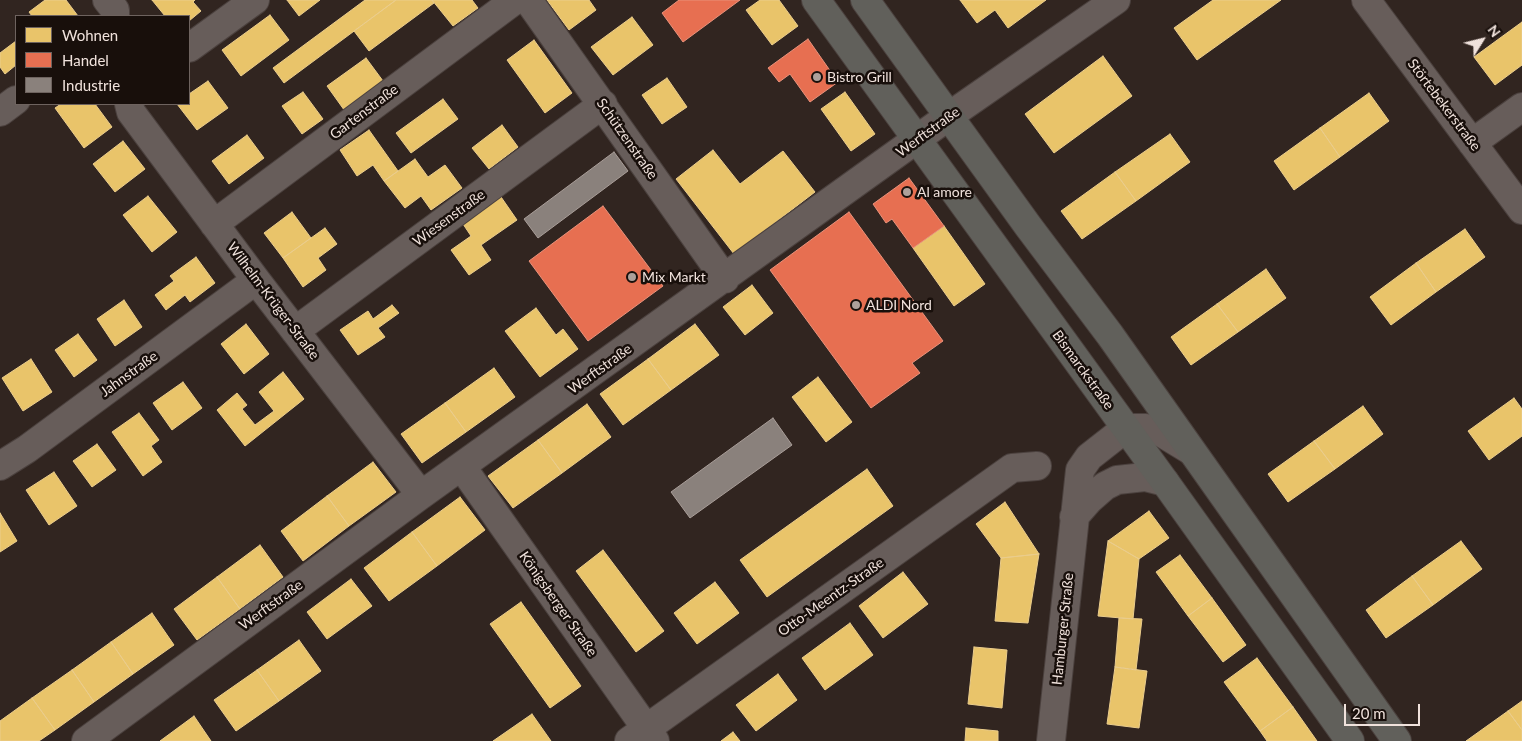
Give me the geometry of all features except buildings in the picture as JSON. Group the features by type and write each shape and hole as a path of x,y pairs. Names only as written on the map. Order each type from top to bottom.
{"main road":[{"name":"Bismarckstraße","path":"816,0 1350,741"},
{"path":"865,0 1110,336 1397,741"}],"street":[{"path":"107,0 115,10 115,15"},
{"path":"190,47 255,0"},
{"name":"Gartenstraße","path":"214,224 515,0"},
{"name":"Schützenstraße","path":"528,0 725,278"},
{"name":"Werftstraße","path":"86,741 422,495 949,116 1116,0"},
{"name":"Störtebekerstraße","path":"1366,0 1522,210"},
{"path":"0,112 15,101"},
{"name":"Wiesenstraße","path":"295,331 603,104"},
{"name":"Wilhelm-Krüger-Straße","path":"129,105 131,112 256,280 422,495"},
{"path":"1472,143 1522,107"},
{"name":"Jahnstraße","path":"0,466 26,449 256,280"},
{"path":"1126,428 1146,428 1162,433 1190,450"},
{"name":"Hamburger Straße","path":"1051,741 1080,470 1089,457 1126,428"},
{"name":"Otto-Meentz-Straße","path":"643,737 1012,468 1037,466"},
{"name":"Königsberger Straße","path":"462,467 643,737"},
{"path":"1074,517 1105,486 1118,480 1145,478 1165,482"}],"place":[{"name":"Bistro Grill","path":"817,77"},
{"name":"Al amore","path":"907,192"},
{"name":"Mix Markt","path":"632,277"},
{"name":"ALDI Nord","path":"856,305"}]}
